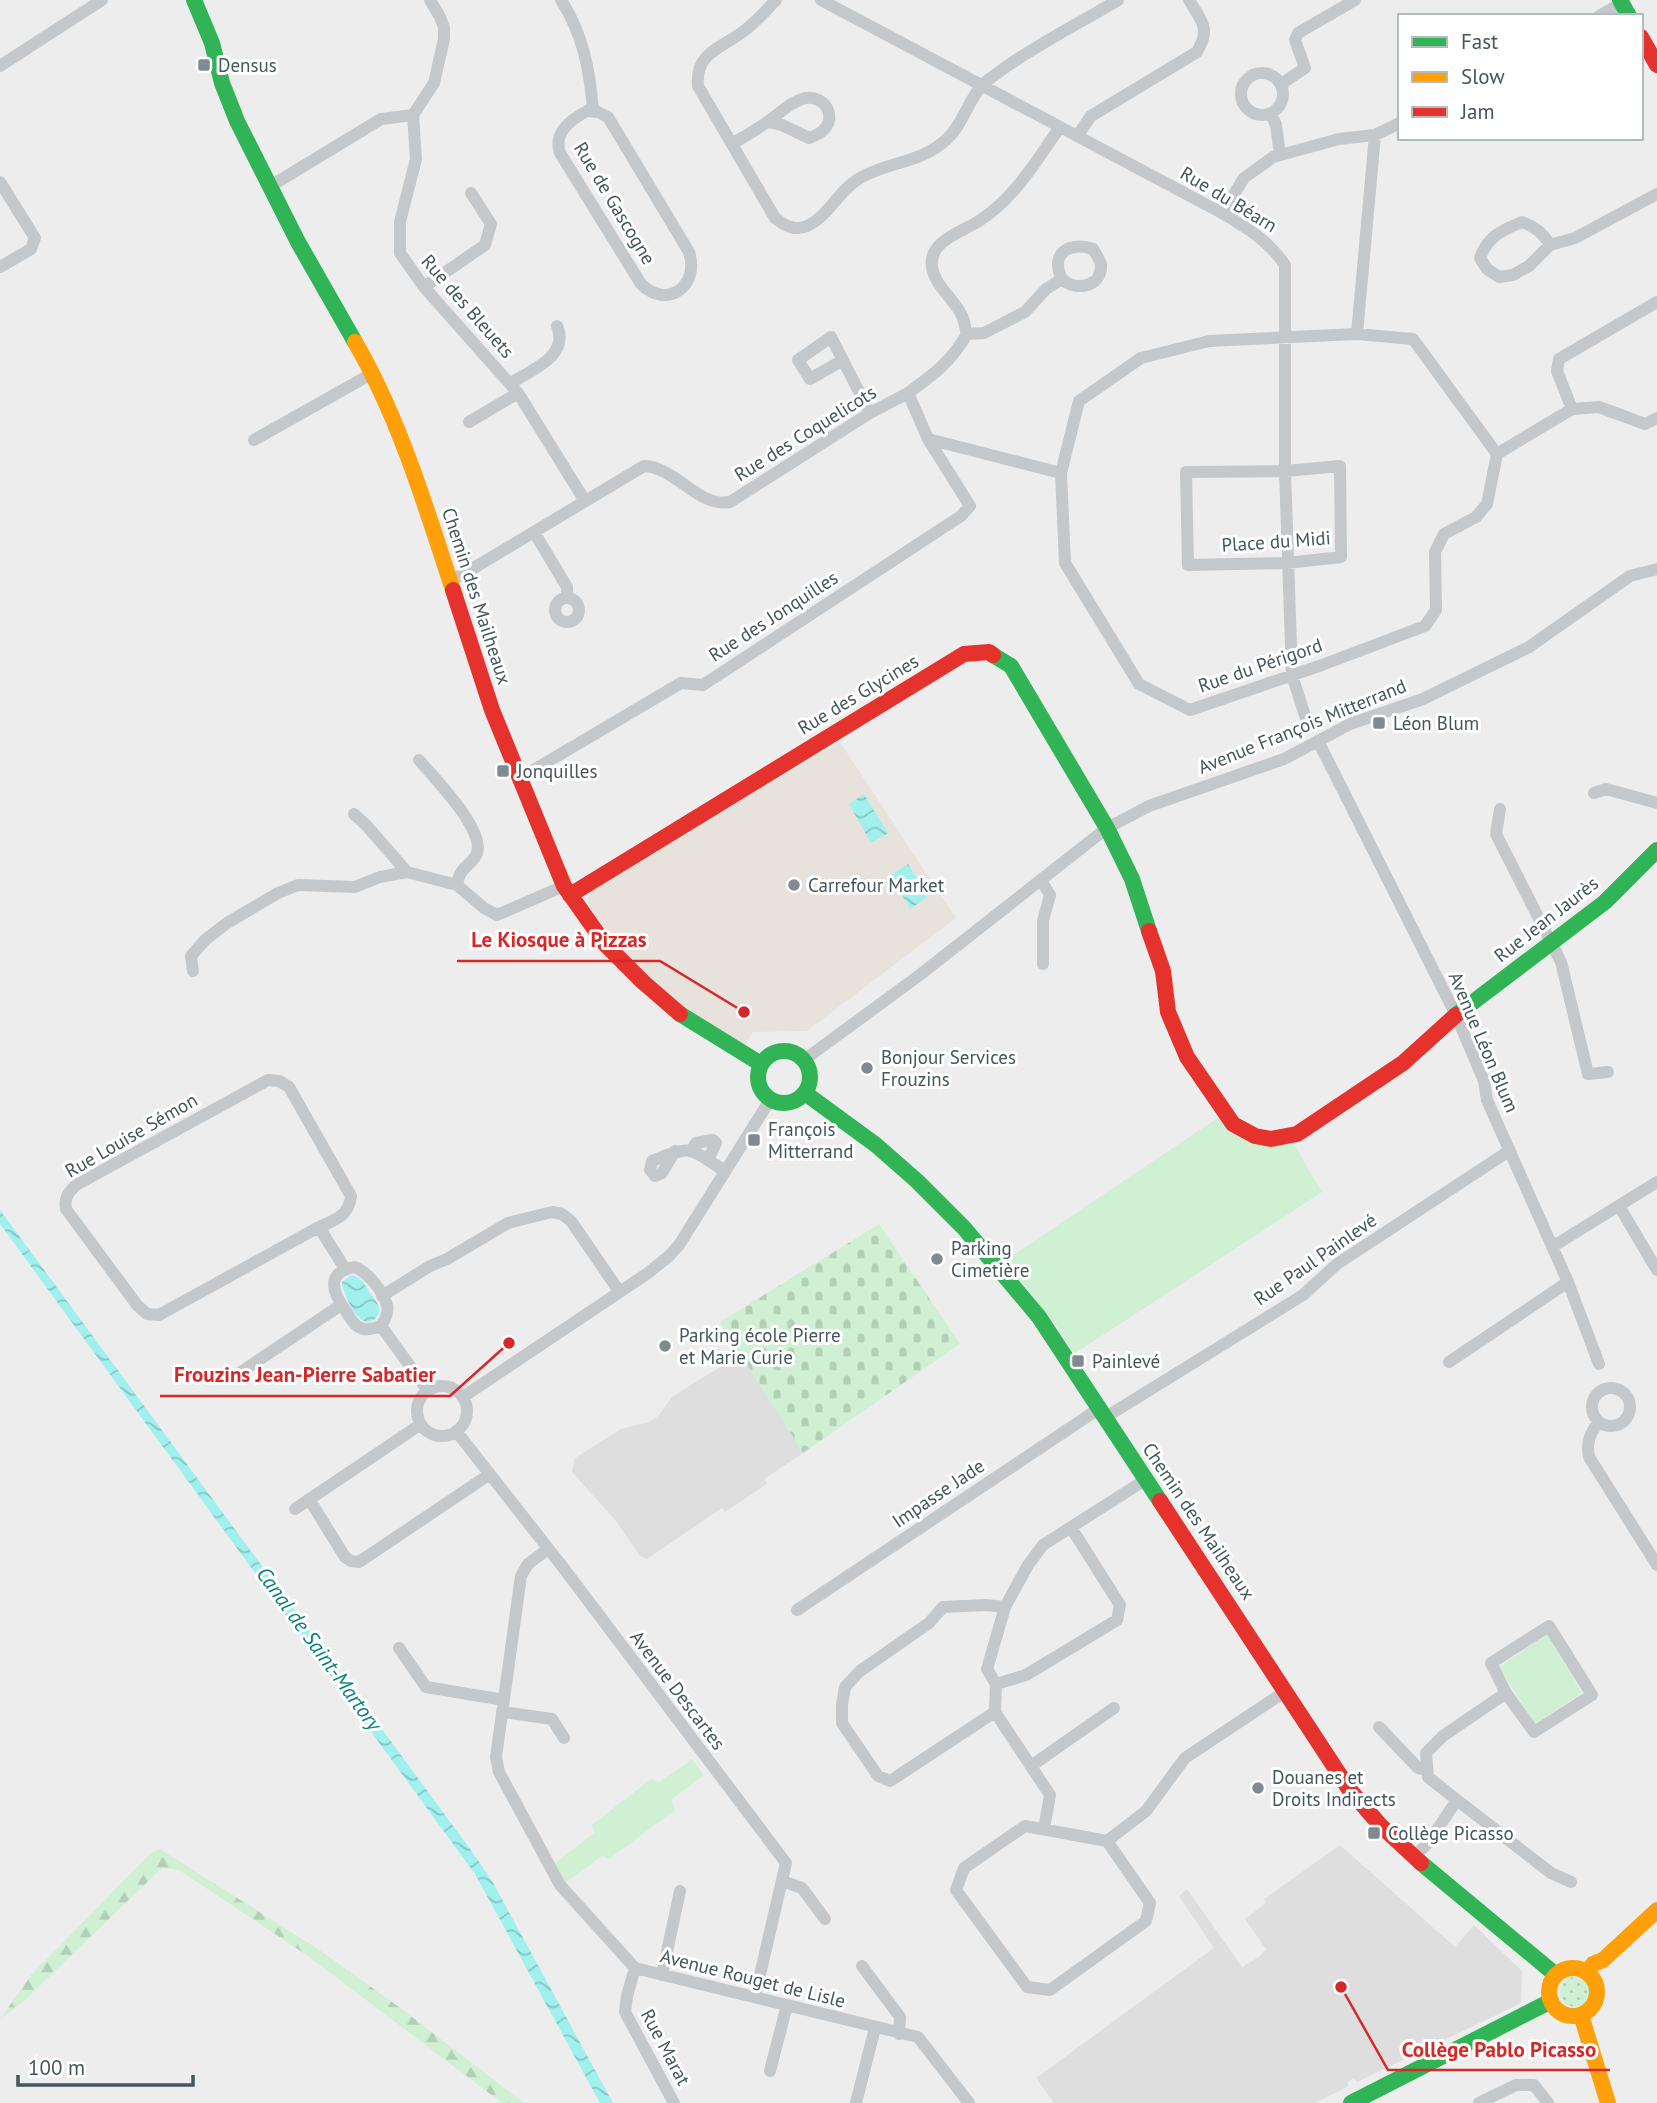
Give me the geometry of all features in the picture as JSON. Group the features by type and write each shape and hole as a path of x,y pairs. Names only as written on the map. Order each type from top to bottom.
{"street":[{"path":"0,66 102,0"},
{"name":"Chemin des Mailheaux","path":"181,0 206,56 222,83"},
{"name":"Chemin des Mailheaux","path":"194,0 212,43 222,83 237,121 269,187 373,373 403,440 492,710 567,890 605,944 643,982 681,1014 761,1064"},
{"path":"269,187 381,119 413,115 434,83 444,39 440,17 430,0"},
{"name":"Rue de Gascogne","path":"561,0 572,16 581,38 592,87 593,111"},
{"path":"776,0 744,31 709,53 701,62 697,75 698,86 775,218 786,226 797,228 808,225 820,216 847,187 861,177 930,153 948,138 961,122 982,85 1003,69 1118,0"},
{"name":"Rue du Béarn","path":"821,0 1222,213 1253,231 1273,248 1285,265 1285,471 1292,675 1307,722"},
{"path":"1078,135 1091,116 1197,52 1204,39 1205,27 1189,0"},
{"path":"1281,84 1305,68 1295,40 1298,33 1355,0"},
{"path":"1604,14 1624,6"},
{"path":"1643,40 1657,65"},
{"path":"1257,73 1269,74 1281,84 1283,98 1278,109 1271,114 1261,116 1250,111 1242,102 1241,90 1247,79 1257,73"},
{"path":"732,144 804,97 826,106 830,115 828,127 820,135 809,138 782,125 768,122"},
{"name":"Rue de Gascogne","path":"593,111 608,117 689,252 692,259 691,274 687,282 674,293 660,295 641,284 560,153 558,141 564,128 581,114 593,111"},
{"path":"1271,114 1276,125 1280,155"},
{"name":"Rue des Bleuets","path":"413,115 416,159 400,222 398,242 404,261 514,388 584,501"},
{"path":"1222,213 1244,178 1273,157 1339,139 1375,135 1398,123"},
{"path":"908,393 944,366 959,349 967,334 962,317 941,287 932,267 933,253 941,243 981,220 1014,192 1060,127"},
{"path":"1357,334 1375,135"},
{"path":"0,182 35,238 31,250 0,267"},
{"path":"424,287 485,245 491,224 471,193"},
{"path":"1550,245 1534,227 1522,222 1496,234 1484,244 1480,258 1487,269 1499,276 1513,275 1529,266 1550,245 1575,237 1657,194"},
{"path":"967,334 984,333 1026,312 1046,289 1062,279"},
{"path":"1572,409 1557,371 1559,359 1657,302"},
{"path":"469,422 554,354 561,341 557,326"},
{"name":"Rue du Périgord","path":"1357,334 1413,339 1497,454 1487,504 1476,517 1444,534 1435,552 1436,610 1425,626 1190,710 1139,684 1065,563 1061,473 1080,401 1141,358 1209,341 1357,334"},
{"path":"843,360 870,413"},
{"path":"254,440 373,373"},
{"name":"Rue des Coquelicots","path":"449,581 644,466 659,469 717,503 730,502 870,413 908,393 928,439"},
{"path":"1497,454 1572,409 1599,407 1645,424 1657,418"},
{"path":"928,439 1061,473"},
{"name":"Rue des Jonquilles","path":"520,778 681,683 703,685 961,516 970,506 928,439"},
{"name":"Place du Midi","path":"1340,466 1341,557 1287,563 1188,565 1186,472 1285,471 1340,466"},
{"path":"534,532 567,587 567,598"},
{"name":"Avenue François Mitterrand","path":"804,1060 921,974 1107,828 1149,806 1284,759 1350,724 1423,699 1528,648 1630,576 1657,569"},
{"name":"Rue des Glycines","path":"567,890 964,654 989,652 1011,666 1107,828 1132,879 1163,971 1168,1012 1187,1057 1233,1124 1242,1130 1271,1139 1297,1134 1403,1063 1456,1015"},
{"name":"Avenue Léon Blum","path":"1318,741 1456,1015 1484,1082 1487,1100 1568,1282 1599,1364"},
{"path":"419,760 461,812 478,844 478,852 462,870 457,885"},
{"path":"1594,793 1606,789 1657,803"},
{"path":"1500,809 1496,834 1561,962 1588,1074 1608,1072"},
{"path":"354,814 366,824 407,872"},
{"name":"Rue Jean Jaurès","path":"1456,1015 1605,902 1657,850"},
{"path":"193,971 191,956 205,940 227,923 287,888 305,885 355,887 380,877 407,872 457,885 484,908 497,915 567,890"},
{"path":"1041,880 1050,895 1043,921 1043,964"},
{"path":"790,1052 804,1060 810,1077 805,1093 800,1098 787,1104 770,1100 762,1093 758,1084 758,1073 761,1064 774,1053 790,1052"},
{"name":"Rue Louise Sémon","path":"268,1080 279,1081 289,1087 351,1196 350,1207 344,1216 319,1227 159,1315 147,1314 137,1306 66,1209 64,1201 76,1185 268,1080"},
{"name":"Chemin des Mailheaux","path":"805,1093 876,1145 917,1181 964,1228 1039,1317 1349,1789 1380,1825 1414,1857 1556,1975"},
{"path":"463,1397 648,1273 669,1256 679,1245 770,1100"},
{"path":"691,1151 696,1143 713,1140 716,1143 715,1148 708,1160"},
{"path":"675,1151 691,1151 725,1171"},
{"name":"Rue Paul Painlevé","path":"1103,1413 1303,1295 1337,1264 1509,1151"},
{"path":"1552,1247 1657,1182"},
{"path":"1619,1206 1657,1270"},
{"path":"382,1296 508,1223 552,1212 562,1214 571,1221 620,1291"},
{"path":"319,1227 345,1269"},
{"path":"345,1269 361,1269 382,1296 387,1304 387,1312 381,1326 366,1330 358,1326 341,1305 333,1291 334,1283 345,1269"},
{"path":"1449,1362 1568,1282"},
{"path":"241,1372 341,1305"},
{"path":"381,1326 428,1391"},
{"path":"447,1386 463,1397 466,1419 456,1431 449,1435 433,1434 421,1424 418,1406 428,1391 447,1386"},
{"name":"Impasse Jade","path":"797,1611 1103,1413"},
{"path":"1598,1422 1591,1432 1589,1457 1657,1565"},
{"path":"295,1509 421,1424"},
{"name":"Avenue Descartes","path":"456,1431 786,1863 755,1996"},
{"path":"309,1500 345,1557 359,1562 490,1474"},
{"path":"1044,1829 1050,1795 995,1712 996,1684 987,1670 1005,1607 1028,1565 1043,1545 1145,1480"},
{"path":"996,1684 1026,1675 1116,1620 1120,1605 1072,1529"},
{"name":"Avenue Rouget de Lisle","path":"548,1549 528,1564 521,1576 496,1757 499,1772 560,1885 635,1968 918,2037 969,2103"},
{"path":"995,1712 890,1782 878,1776 842,1723 845,1687 860,1671 929,1623 943,1607 1005,1607"},
{"path":"1549,1626 1592,1695 1534,1732 1506,1693 1491,1664 1549,1626"},
{"path":"399,1648 426,1687 552,1719 564,1738"},
{"path":"1107,1841 1146,1811 1185,1758 1286,1690"},
{"path":"1506,1693 1443,1736 1426,1753 1428,1777 1550,1873 1571,1882"},
{"path":"1031,1766 1114,1708"},
{"path":"1379,1727 1418,1768 1427,1770"},
{"path":"1414,1857 1428,1843 1457,1800"},
{"path":"1025,1826 1107,1841 1150,1903 1146,1922 1050,1990 1027,1987 956,1890 964,1868 1025,1826"},
{"path":"782,1881 802,1888 825,1919"},
{"path":"662,1975 680,1891"},
{"path":"1591,1976 1603,1960 1657,1910"},
{"path":"862,1966 900,2017 899,2034"},
{"name":"Rue Marat","path":"635,1968 625,2011 674,2103"},
{"path":"1573,1968 1591,1976 1597,1988 1596,1999 1590,2009 1581,2015 1567,2015 1555,2006 1550,1984 1556,1975 1564,1969 1573,1968"},
{"path":"771,2071 787,2005"},
{"path":"1351,2103 1533,2012 1555,2006"},
{"path":"1581,2015 1608,2103"},
{"path":"856,2103 875,2028"},
{"path":"1479,2103 1516,2085 1534,2085 1548,2103"}],"shaded area":[{"path":"840,742 956,918 807,1031 753,1032 745,1045 691,1012 658,986 626,955 591,910 587,899 593,887"},
{"path":"741,1354 803,1453 764,1479 767,1484 725,1512 722,1508 647,1559 640,1556 616,1521 572,1472 575,1458 621,1429 649,1422 658,1416 673,1396"},
{"path":"1340,1845 1455,1947 1474,1925 1522,1971 1521,2003 1357,2082 1354,2078 1347,2082 1349,2086 1315,2103 1054,2103 1036,2078 1214,1948 1179,1896 1187,1889 1242,1967 1259,1957 1266,1949 1245,1919 1266,1903 1264,1899"}],"green space":[{"path":"1219,1117 1292,1141 1322,1192 1074,1354 1053,1321 1004,1261"},
{"path":"879,1224 960,1344 803,1453 720,1322"},
{"path":"1547,1634 1582,1693 1535,1724 1499,1667"},
{"path":"692,1759 704,1775 671,1800 675,1810 609,1859 602,1856 565,1883 555,1863 594,1833 592,1825 651,1779 660,1782"},
{"path":"160,1849 321,1951 524,2103 502,2103 308,1956 179,1870 162,1868 22,2003 0,2019 31,1975 152,1852"},
{"path":"1575,1977 1586,1981 1590,1992 1586,2003 1575,2007 1564,2003 1560,1992 1564,1981"}],"water":[{"path":"864,794 888,833 871,843 849,804"},
{"path":"908,864 927,897 910,909 891,875"},
{"name":"Canal de Saint-Martory","path":"0,1210 473,1853 492,1881 613,2103 600,2103 475,1874 0,1224"},
{"path":"351,1275 363,1281 378,1305 379,1314 372,1321 362,1320 346,1297 342,1282"}],"traffic: fast":[{"path":"194,0 212,43 222,83 237,121 298,242 355,342"},
{"path":"1620,0 1628,14"},
{"path":"993,655 1011,666 1107,828 1132,879 1149,931"},
{"path":"1456,1015 1605,902 1657,850"},
{"path":"680,1014 761,1064"},
{"path":"784,1051 803,1058 810,1077 803,1096 784,1103 765,1096 758,1077 765,1058 784,1051"},
{"path":"805,1093 876,1145 964,1228 1039,1317 1160,1501"},
{"path":"1421,1863 1556,1975"},
{"path":"1351,2103 1551,2001"}],"traffic: slow":[{"path":"355,342 398,432 453,590"},
{"path":"1587,1972 1657,1910"},
{"path":"1573,1968 1590,1975 1597,1992 1590,2009 1573,2016 1556,2009 1549,1992 1556,1975 1573,1968"},
{"path":"1581,2015 1608,2103"}],"traffic: jam":[{"path":"1643,40 1657,65"},
{"path":"453,590 492,710 564,886 605,944 680,1014"},
{"path":"570,895 964,654 989,652 993,655"},
{"path":"1149,931 1163,971 1168,1012 1187,1057 1233,1124 1255,1136 1271,1139 1297,1134 1403,1063 1456,1015"},
{"path":"1160,1501 1349,1789 1380,1825 1421,1863"}],"place":[{"name":"Densus","path":"204,65"},
{"name":"Léon Blum","path":"1379,723"},
{"name":"Jonquilles","path":"503,771"},
{"name":"Carrefour Market","path":"794,885"},
{"name":"Le Kiosque à Pizzas","path":"744,1012"},
{"name":"Bonjour Services Frouzins","path":"867,1068"},
{"name":"François Mitterrand","path":"754,1140"},
{"name":"Parking Cimetière","path":"937,1259"},
{"name":"Frouzins Jean-Pierre Sabatier","path":"509,1343"},
{"name":"Parking école Pierre et Marie Curie","path":"665,1346"},
{"name":"Painlevé","path":"1078,1361"},
{"name":"Douanes et Droits Indirects","path":"1258,1788"},
{"name":"Collège Picasso","path":"1374,1833"},
{"name":"Collège Pablo Picasso","path":"1341,1987"}]}
